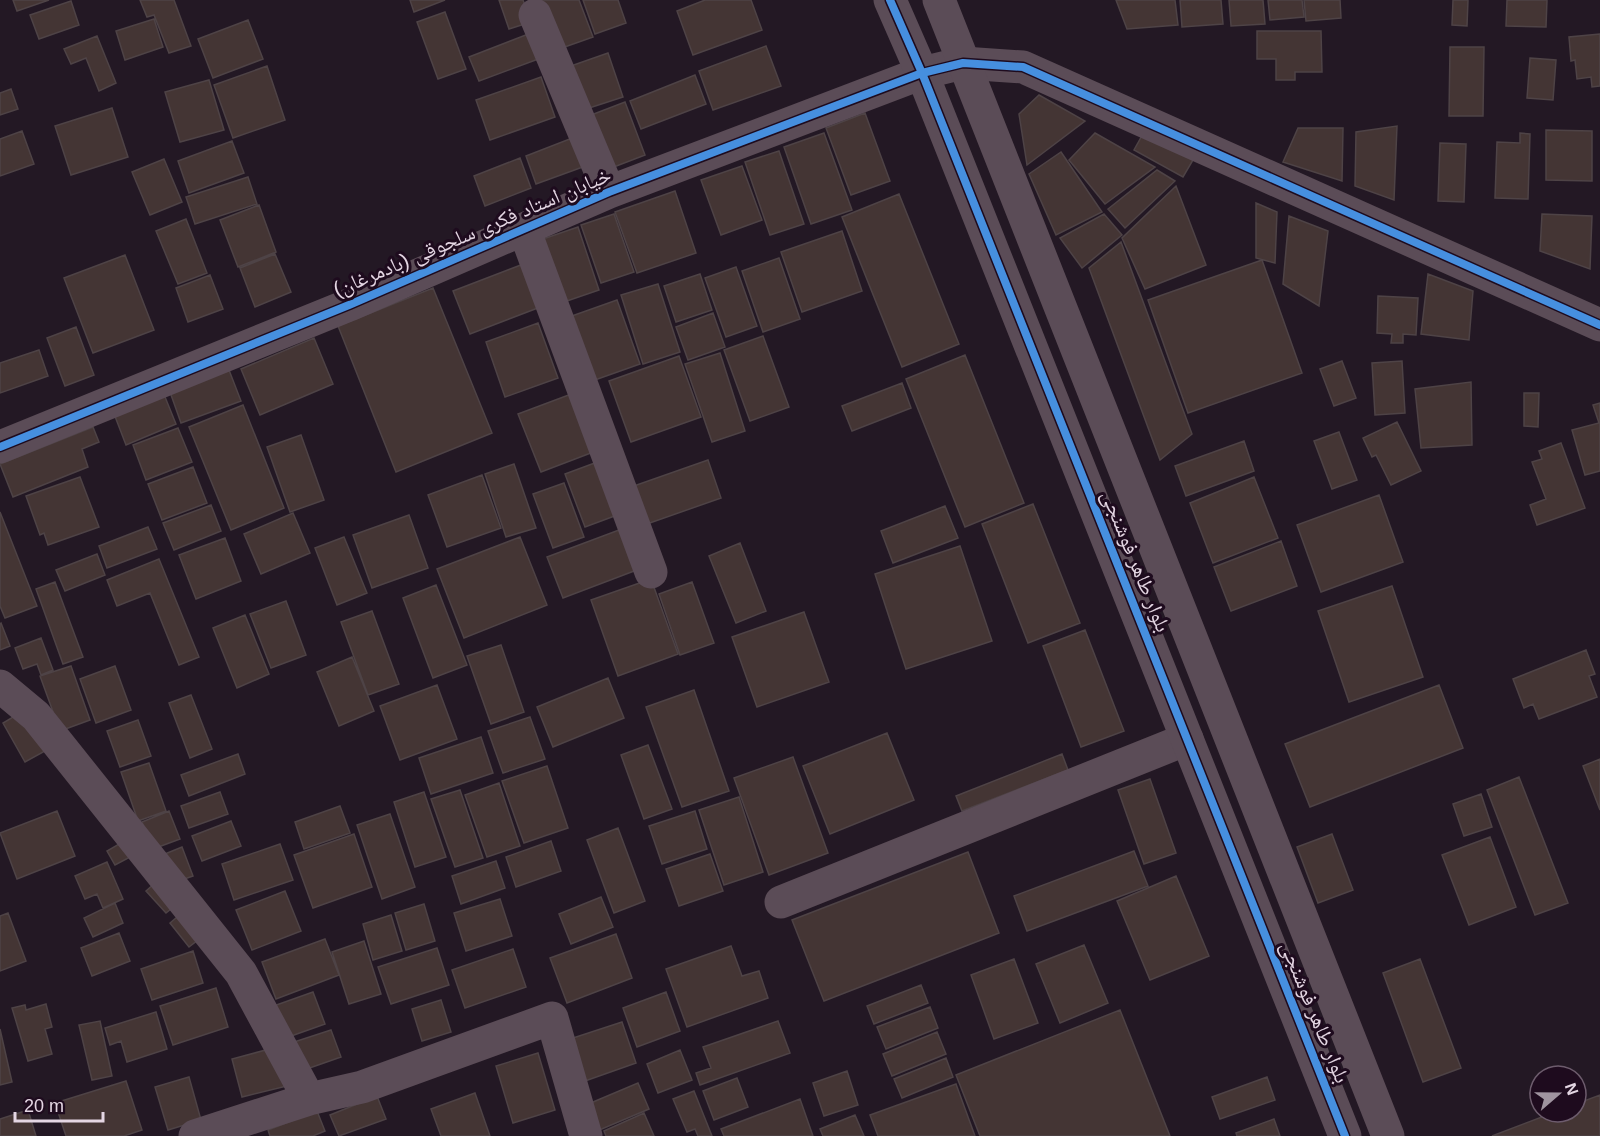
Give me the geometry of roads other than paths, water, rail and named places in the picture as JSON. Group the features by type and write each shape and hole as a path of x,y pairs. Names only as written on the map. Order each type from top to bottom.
{"street":[{"name":"بلوار طاهر فوشنجی","path":"890,0 922,73 1345,1136"},
{"name":"بلوار طاهر فوشنجی","path":"939,0 1388,1136"},
{"path":"535,15 609,192"},
{"name":"خیابان استاد فکری سلجوقی (بادمرغان)","path":"0,447 349,305 609,192 922,73 963,63 1023,67 1600,324"},
{"path":"524,229 651,572"},
{"path":"0,686 36,716 241,973 309,1099"},
{"path":"781,902 1187,740"},
{"path":"195,1136 239,1130 309,1099 362,1087 552,1018 586,1136"}]}
